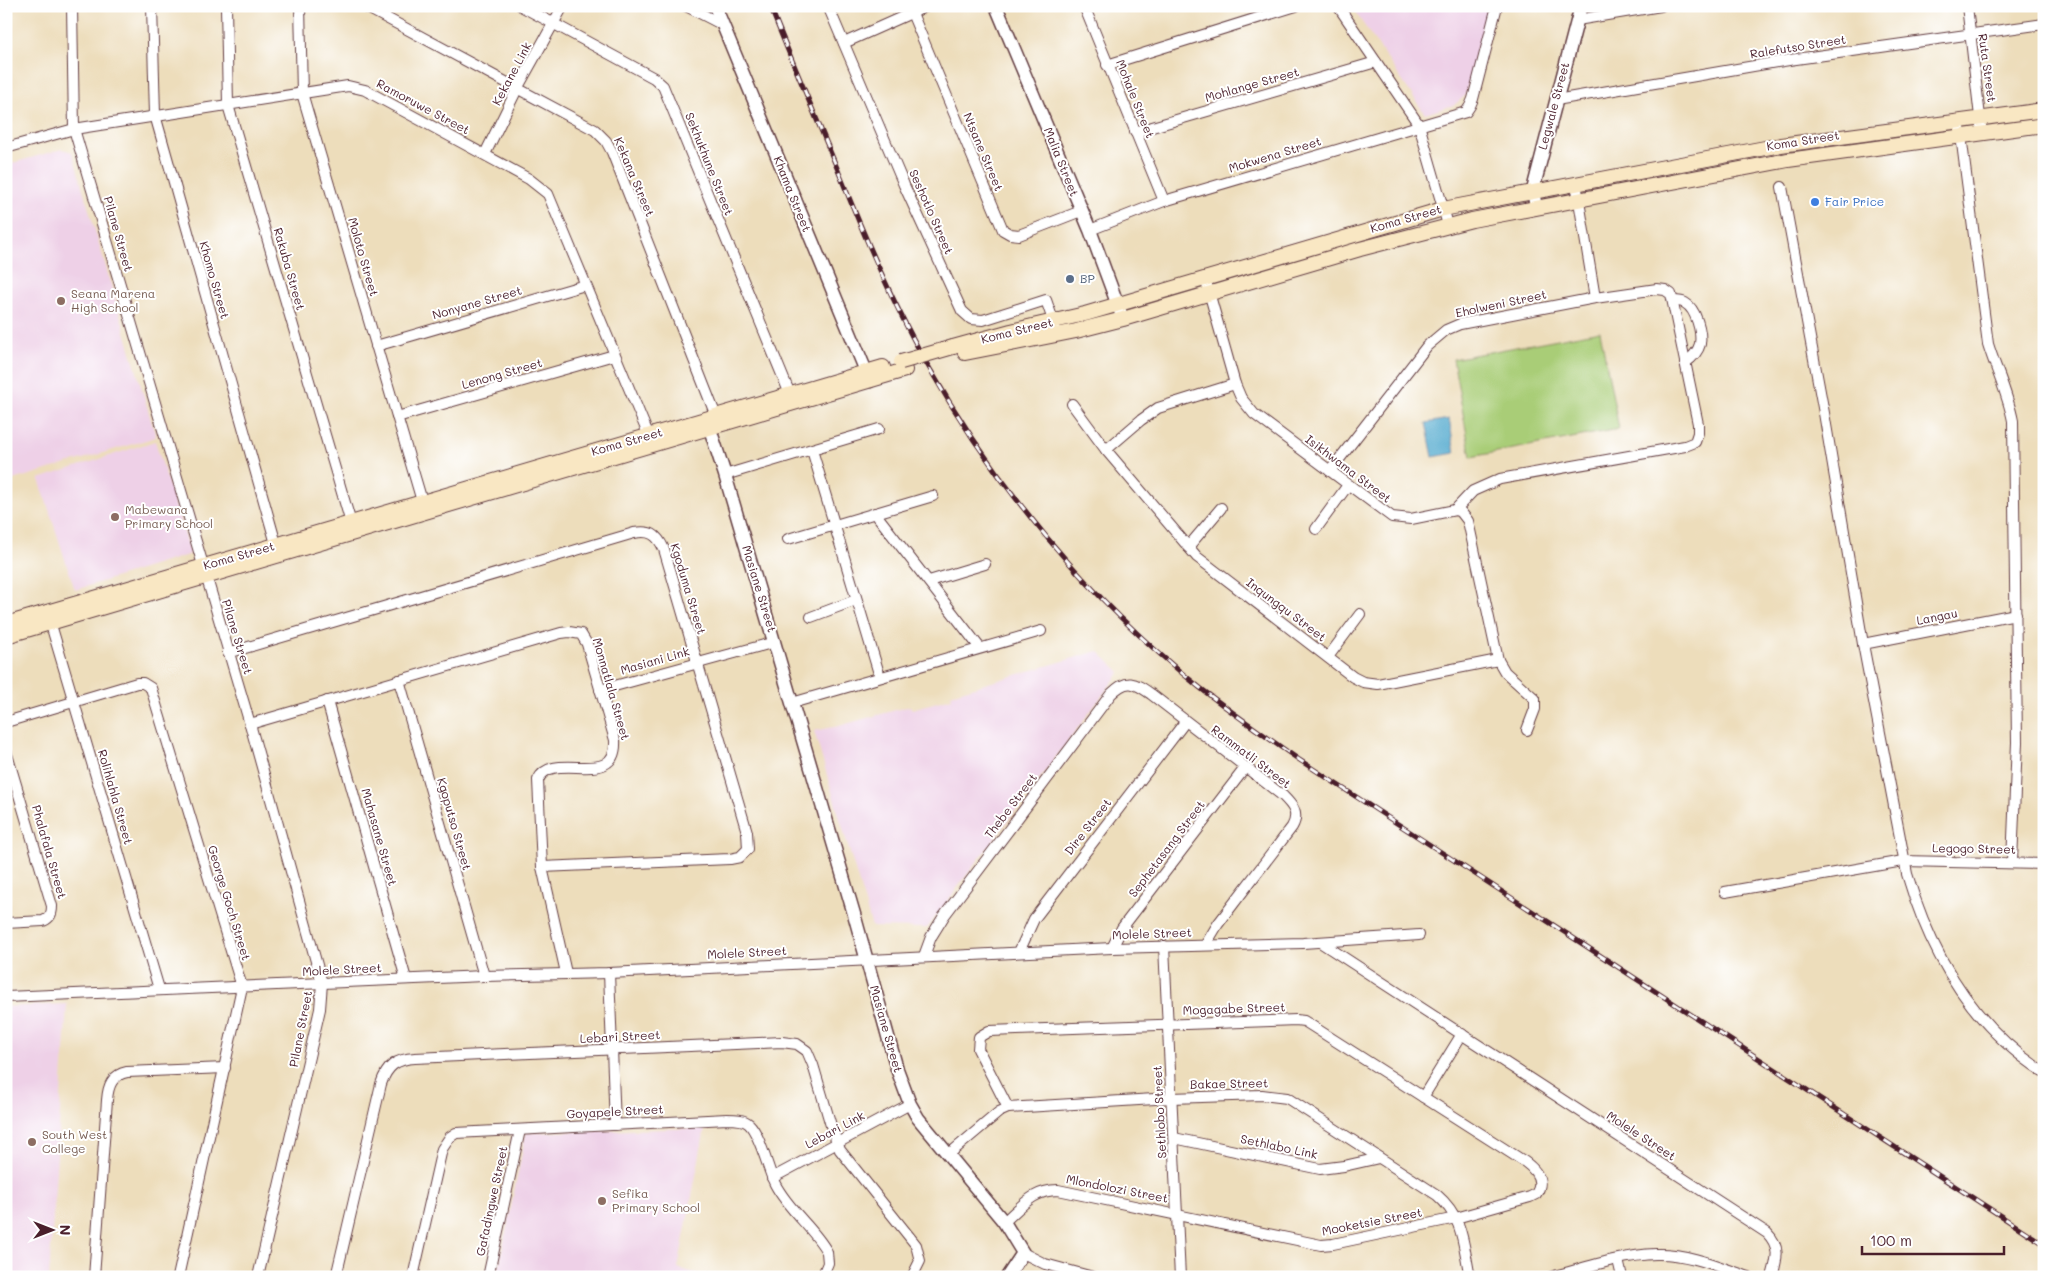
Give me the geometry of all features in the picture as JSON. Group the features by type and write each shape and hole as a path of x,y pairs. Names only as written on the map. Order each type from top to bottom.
{"main road":[{"name":"Koma Street","path":"1056,328 1118,304 1443,209 1781,145 2044,110"},
{"name":"Koma Street","path":"6,636 49,618 955,351 1056,328 1123,319 1448,225 1788,160 2044,126"},
{"name":"Koma Street","path":"6,624 49,618"}],"street":[{"name":"Pilane Street","path":"72,6 74,129 250,724 322,984 320,1009 258,1277"},
{"name":"Khomo Street","path":"152,6 155,115 278,551"},
{"name":"Rakuba Street","path":"226,6 228,106 353,528"},
{"name":"Moloto Street","path":"300,6 302,93 424,507"},
{"name":"Kekana Street","path":"364,6 518,87 595,130 606,140 714,422"},
{"name":"Sekhukhune Street","path":"521,6 649,75 663,86 792,399"},
{"name":"Kekane Link","path":"485,154 518,87 563,6"},
{"path":"686,6 723,25"},
{"name":"Khama Street","path":"715,6 868,376"},
{"name":"Seshotlo Street","path":"828,6 904,185 962,312 971,319 983,320 1046,300 1056,328"},
{"path":"844,42 910,10 927,6"},
{"name":"Malia Street","path":"996,6 1090,230 1123,319"},
{"name":"Mohale Street","path":"1084,6 1164,201"},
{"path":"1108,64 1296,6"},
{"path":"1338,6 1419,125 1448,225"},
{"name":"Mokwena Street","path":"1090,230 1164,201 1464,113 1469,109 1497,6"},
{"name":"Legwale Street","path":"1536,207 1533,191 1581,6"},
{"path":"1577,20 1661,6"},
{"name":"Ruta Street","path":"1967,6 1982,134"},
{"name":"Ntsane Street","path":"910,10 1003,230 1010,234 1019,235 1081,211"},
{"name":"Ralefutso Street","path":"1556,100 1789,60 2044,24"},
{"name":"Mohlange Street","path":"1135,132 1376,62"},
{"name":"Ramoruwe Street","path":"6,148 74,129 348,86 358,87 530,179 548,194 651,440"},
{"path":"1959,120 1988,344 2010,406 2013,421 2017,742 2012,862"},
{"path":"1576,183 1594,298"},
{"path":"1782,187 1903,861 1916,901 1943,962 1959,990 1995,1034 2013,1050 2044,1072"},
{"name":"Isikhwama Street","path":"1205,278 1235,384 1241,398 1254,414 1348,485 1397,518 1411,519 1455,510"},
{"name":"Nonyane Street","path":"376,346 585,285"},
{"name":"Eholweni Street","path":"1330,471 1427,346 1439,334 1460,324 1594,298 1657,289 1665,290 1671,294 1673,301"},
{"path":"1527,730 1535,709 1534,699 1505,672 1498,660 1468,521 1461,512 1455,510 1473,490 1500,479 1685,446 1694,442 1698,433 1698,424 1685,363 1673,301 1684,302 1690,307 1695,316 1700,334 1700,345 1697,351 1685,363"},
{"name":"Lenong Street","path":"398,417 614,355"},
{"path":"1106,450 1158,408 1235,384"},
{"name":"Inqungqu Street","path":"1072,404 1106,450 1188,547 1205,563 1353,677 1371,684 1390,683 1498,660"},
{"name":"Masiane Street","path":"714,422 725,475 854,914 897,1069 910,1104 918,1118 1004,1222 1023,1253"},
{"path":"725,475 879,429"},
{"path":"812,450 880,677"},
{"path":"1316,529 1348,485"},
{"path":"788,539 933,496"},
{"path":"1188,547 1221,508"},
{"path":"874,513 980,648"},
{"name":"Kgoduma Street","path":"228,653 634,533 648,532 656,536 664,550 747,832 749,845 746,852 740,857 730,860 542,868"},
{"path":"929,581 985,564"},
{"path":"811,616 856,600"},
{"path":"1328,657 1360,614"},
{"name":"Langau","path":"1863,644 2016,614"},
{"name":"Rolihlahla Street","path":"49,618 159,989"},
{"path":"792,703 1041,631"},
{"name":"Monnatlala Street","path":"250,724 569,632 581,634 587,644 615,740 615,754 608,763 602,765 553,768 540,776 537,786 542,868 566,973"},
{"name":"Masiani Link","path":"600,690 774,642"},
{"name":"Kgoputso Street","path":"399,680 484,976"},
{"name":"George Goch Street","path":"6,722 136,683 143,683 151,688 242,987 178,1277"},
{"name":"Rammatli Street","path":"1132,683 1151,694 1287,800 1294,810 1296,818 1292,827 1218,924 1206,944"},
{"name":"Thebe Street","path":"924,956 936,928 1111,694 1122,684 1132,683"},
{"name":"Mahasane Street","path":"327,701 406,979"},
{"name":"Dire Street","path":"1019,952 1034,919 1185,722"},
{"name":"Phalafala Street","path":"6,751 52,906 52,913 48,919 6,923"},
{"name":"Sephetasang Street","path":"1112,948 1122,928 1245,768"},
{"name":"Legogo Street","path":"1725,892 1903,861 2044,864"},
{"path":"1320,942 1419,935"},
{"name":"Molele Street","path":"6,997 406,979 609,973 924,956 1206,944 1320,942 1767,1233 1776,1245 1778,1253 1772,1277"},
{"name":"Sethlobo Street","path":"1164,946 1180,1277"},
{"path":"609,973 615,1125"},
{"name":"Mogagabe Street","path":"1008,1108 978,1049 977,1042 983,1034 996,1030 1304,1021 1532,1168 1539,1178 1539,1190"},
{"path":"1423,1097 1462,1034"},
{"name":"Lebari Street","path":"336,1277 381,1084 387,1069 398,1060 782,1042 797,1044 804,1048 811,1056 836,1142 848,1162 916,1244 920,1260 912,1277"},
{"path":"94,1277 107,1100 110,1084 127,1072 224,1068"},
{"name":"Bakae Street","path":"948,1154 999,1112 1008,1108 1171,1098 1262,1095 1287,1098 1437,1195 1447,1204 1456,1218 1470,1277"},
{"name":"Lebari Link","path":"772,1178 910,1104"},
{"name":"Goyapele Street","path":"413,1277 440,1158 445,1143 450,1137 464,1132 727,1119 745,1121 756,1133 772,1178 788,1206 827,1252 828,1263 822,1277"},
{"name":"Gafadingwe Street","path":"488,1277 520,1130"},
{"name":"Sethlabo Link","path":"1174,1138 1320,1168 1344,1166 1379,1158"},
{"name":"Mlondolozi Street","path":"1004,1222 1032,1196 1048,1190 1070,1192 1177,1214"},
{"name":"Mooketsie Street","path":"1177,1214 1321,1245 1456,1218 1530,1198 1539,1190"},
{"path":"1007,1277 1023,1253 1046,1264 1093,1277"},
{"path":"1551,1277 1618,1260 1657,1254 1677,1255 1749,1277"},
{"path":"1618,1260 1622,1277"}],"shaded area":[{"path":"1351,6 1489,6 1465,96 1454,105 1425,114"},
{"name":"Seana Marena High School","path":"62,149 72,152 156,437 6,482 6,165"},
{"name":"Mabewana Primary School","path":"155,441 191,554 75,590 39,479"},
{"path":"1098,651 1120,672 927,928 872,927 814,731 910,706 912,709 952,698 951,694"},
{"name":"South West College","path":"67,1004 49,1277 6,1277 6,1007"},
{"name":"Sefika Primary School","path":"705,1128 678,1268 708,1277 497,1277 526,1133"}],"green space":[{"path":"1600,331 1619,429 1471,457 1453,359"}],"water":[{"path":"1449,419 1455,453 1433,457 1426,423"}],"railway":[{"path":"770,6 871,251 903,320 927,364 983,454 1014,497 1083,578 1120,617 1199,687 1298,759 2044,1244"}],"place":[{"name":"Fair Price","path":"1815,202"},
{"name":"BP","path":"1070,279"},
{"name":"Seana Marena High School","path":"61,301"},
{"name":"Mabewana Primary School","path":"115,517"},
{"name":"South West College","path":"32,1142"},
{"name":"Sefika Primary School","path":"602,1201"}]}
